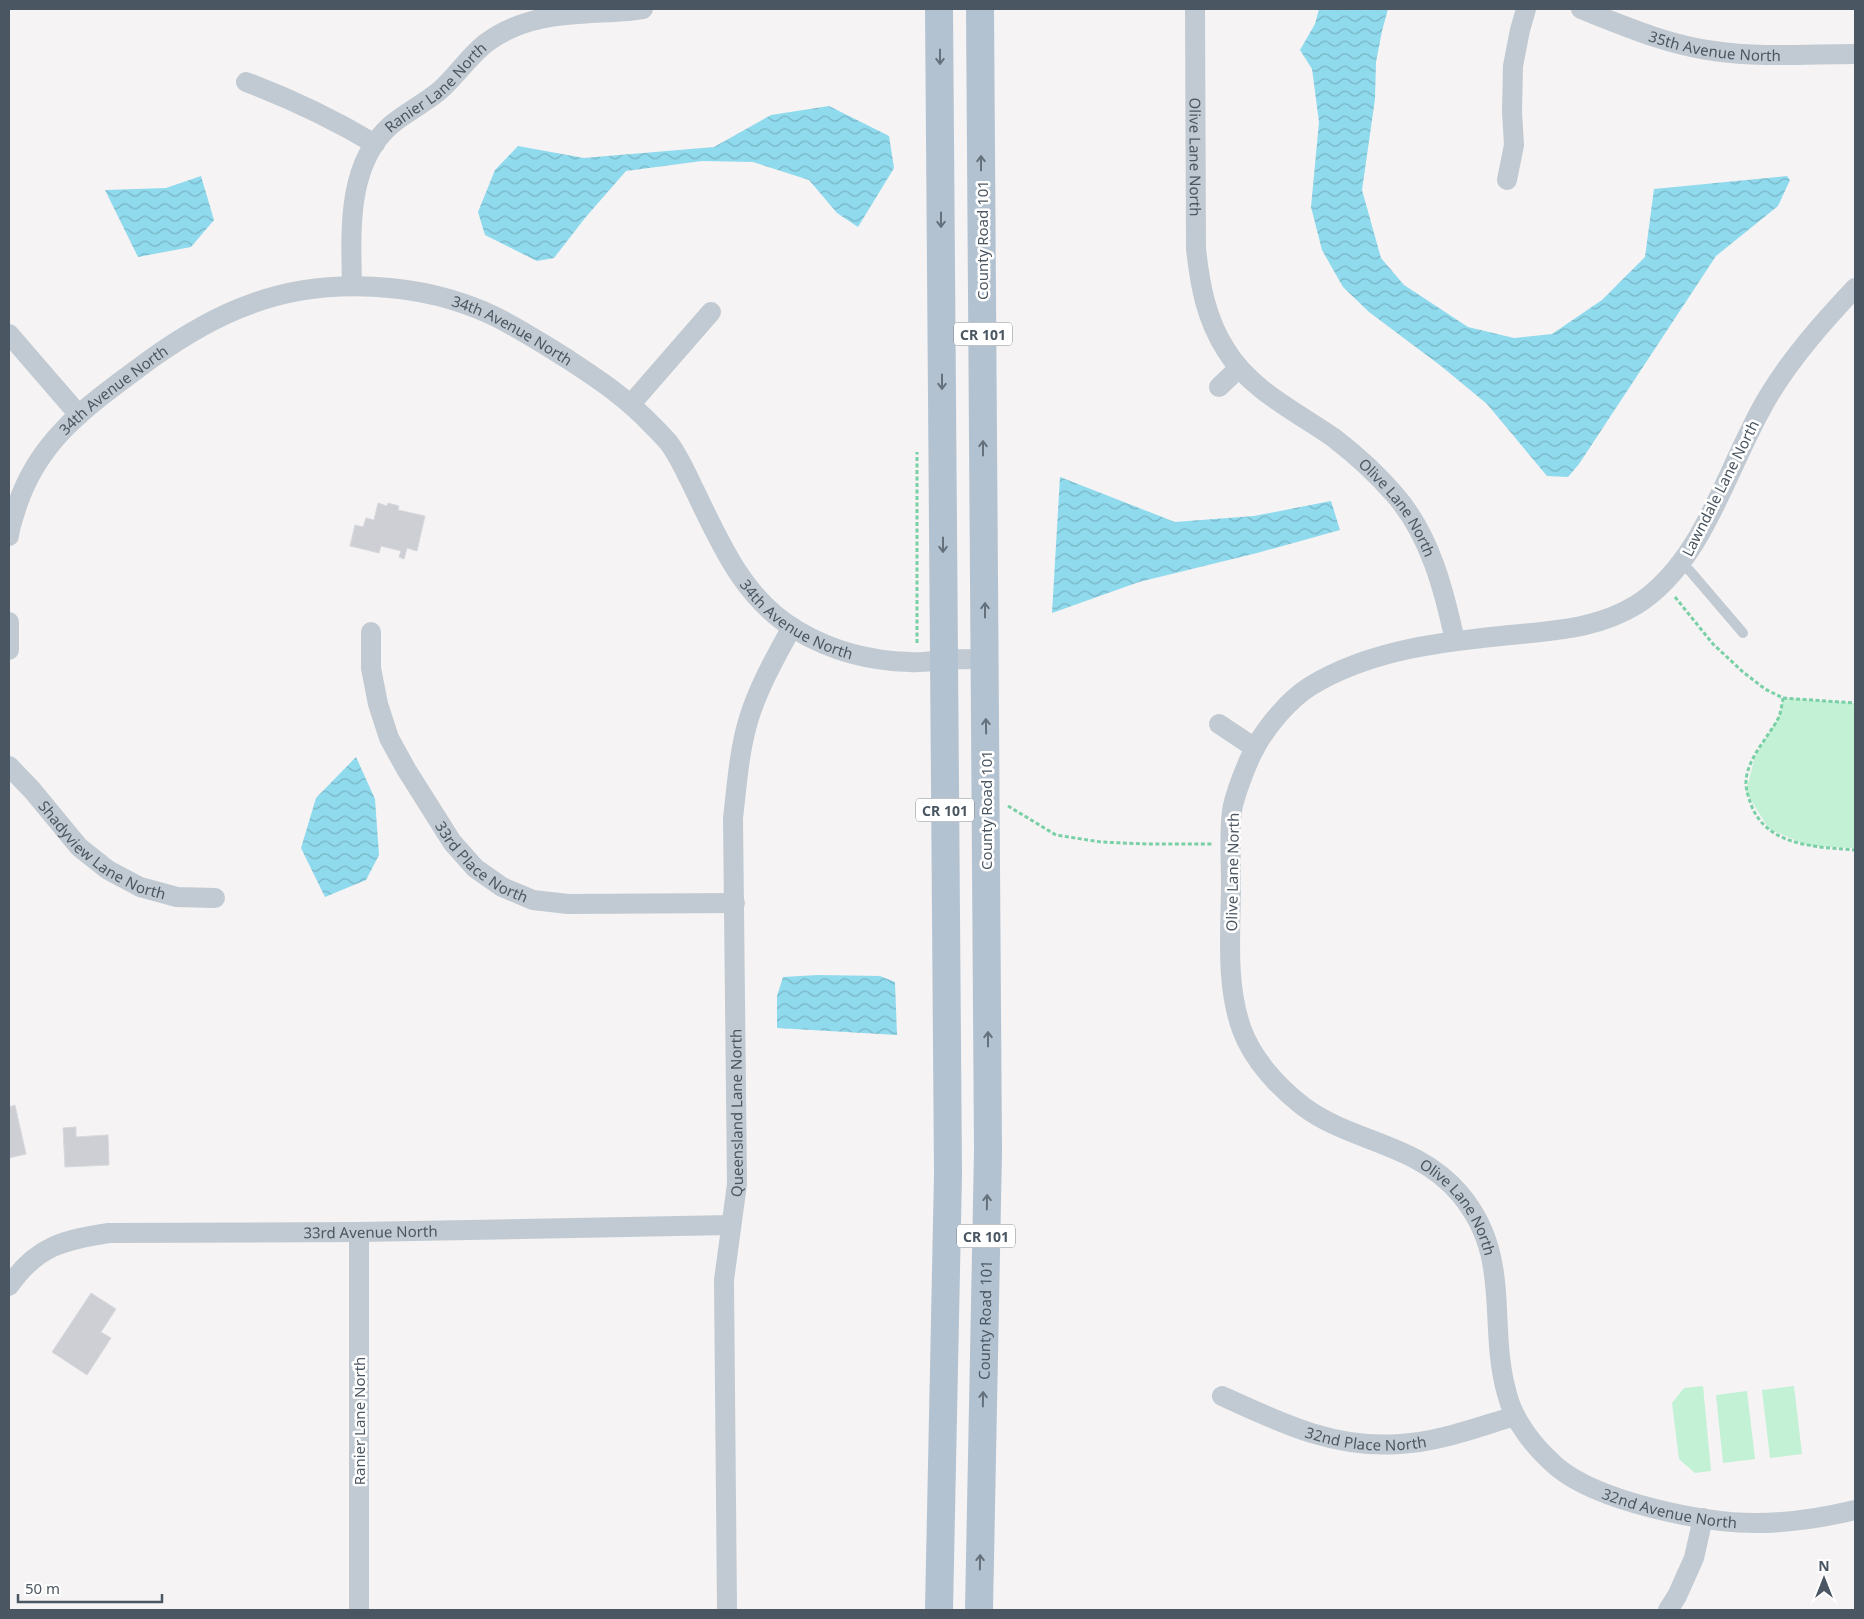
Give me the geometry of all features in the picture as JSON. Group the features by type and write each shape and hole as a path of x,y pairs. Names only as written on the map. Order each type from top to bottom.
{"main road":[{"name":"CR 101","path":"939,9 948,1174 939,1610"},
{"name":"County Road 101","path":"978,1610 988,1151 980,9"}],"street":[{"name":"Ranier Lane North","path":"352,286 352,203 362,171 375,144 390,126 438,92 485,44 509,28 538,18 643,9"},
{"name":"Olive Lane North","path":"1195,9 1196,250 1200,285 1210,319 1226,350 1239,368 1276,399 1367,466 1396,496 1418,530 1436,569 1455,641 1378,656 1341,671 1305,690 1279,715 1254,748 1232,809 1231,968 1234,1001 1243,1033 1260,1062 1281,1087 1307,1109 1336,1125 1403,1152 1432,1169 1458,1192 1477,1218 1491,1250 1496,1284 1501,1362 1506,1393 1515,1416"},
{"path":"1507,180 1514,145 1512,112 1513,66 1526,9"},
{"name":"35th Avenue North","path":"1581,9 1632,30 1674,43 1715,52 1855,54"},
{"path":"246,82 290,99 334,120 375,144"},
{"name":"34th Avenue North","path":"9,536 22,492 39,458 63,429 165,349 208,322 252,303 299,291 352,286 397,288 446,298 492,315 535,338 607,385 632,404 669,444 690,480 721,544 740,577 766,607 792,627 831,648 869,659 907,662 944,659 985,659"},
{"name":"Lawndale Lane North","path":"1455,641 1574,628 1606,620 1637,604 1663,583 1680,564 1703,529 1742,445 1768,396 1799,350 1855,288"},
{"path":"632,404 711,312"},
{"path":"9,334 79,415"},
{"path":"1219,387 1239,368"},
{"path":"9,622 9,650"},
{"name":"Queensland Lane North","path":"727,1610 724,1280 737,1184 733,818 738,768 749,718 768,671 792,627"},
{"name":"33rd Place North","path":"371,632 371,668 378,704 389,738 406,769 452,842 475,868 502,887 533,900 568,904 735,903"},
{"path":"1219,724 1254,748"},
{"name":"Shadyview Lane North","path":"9,766 32,790 79,847 108,870 140,887 177,896 215,898"},
{"name":"33rd Avenue North","path":"14,1264 73,1238 109,1233 359,1232 730,1225"},
{"name":"Ranier Lane North","path":"359,1232 359,1610"},
{"path":"9,1286 14,1264"},
{"name":"32nd Place North","path":"1222,1396 1277,1421 1317,1436 1358,1444 1401,1444 1441,1437 1515,1416"},
{"name":"32nd Avenue North","path":"1515,1416 1537,1448 1560,1470 1587,1485 1625,1500 1663,1511 1703,1518 1753,1523 1804,1521 1855,1510"},
{"path":"1668,1610 1677,1596 1694,1558 1703,1518"}],"lane":[{"path":"1680,564 1690,571 1743,633"}],"path":[{"path":"1663,583 1714,644 1764,689 1783,698 1855,703"},
{"path":"1783,698 1780,715 1755,756 1747,774 1746,792 1755,814 1769,829 1784,839 1808,846 1855,850"},
{"path":"1004,804 1056,835 1101,842 1137,844 1231,843"}],"green space":[{"path":"1783,698 1855,703 1855,848 1809,846 1769,829 1746,792 1755,756 1780,715"},
{"path":"1703,1386 1711,1471 1695,1473 1679,1459 1672,1403 1684,1388"},
{"path":"1794,1386 1802,1454 1770,1458 1762,1390"},
{"path":"1747,1391 1755,1459 1723,1463 1716,1395"}],"water":[{"path":"1319,9 1388,9 1376,62 1375,99 1362,190 1381,258 1404,285 1468,327 1514,338 1552,334 1602,300 1645,257 1654,189 1787,176 1790,180 1778,206 1716,256 1579,464 1568,477 1547,476 1487,404 1441,366 1369,312 1343,287 1322,250 1311,207 1319,122 1312,69 1300,50 1315,24"},
{"path":"829,106 889,136 894,168 858,227 837,213 809,180 753,162 702,161 626,171 585,218 554,258 537,261 485,235 478,212 495,170 518,146 584,158 714,147 771,115"},
{"path":"201,176 214,220 191,247 138,257 105,190 166,188"},
{"path":"1060,477 1175,522 1254,516 1331,501 1340,530 1139,582 1052,613"},
{"path":"356,757 375,799 379,855 366,880 325,897 301,848 316,798"},
{"path":"818,975 880,976 895,982 897,1035 777,1028 777,996 783,977"}],"building":[{"path":"378,503 387,506 388,503 399,506 398,510 425,516 417,551 407,548 404,559 399,557 401,551 381,546 379,553 350,546 355,525 363,527 366,518 374,520"},
{"path":"15,1105 26,1154 9,1158 9,1107"},
{"path":"76,1127 76,1137 108,1135 109,1165 65,1167 63,1128"},
{"path":"91,1293 116,1309 101,1332 111,1338 87,1375 52,1352"}]}
